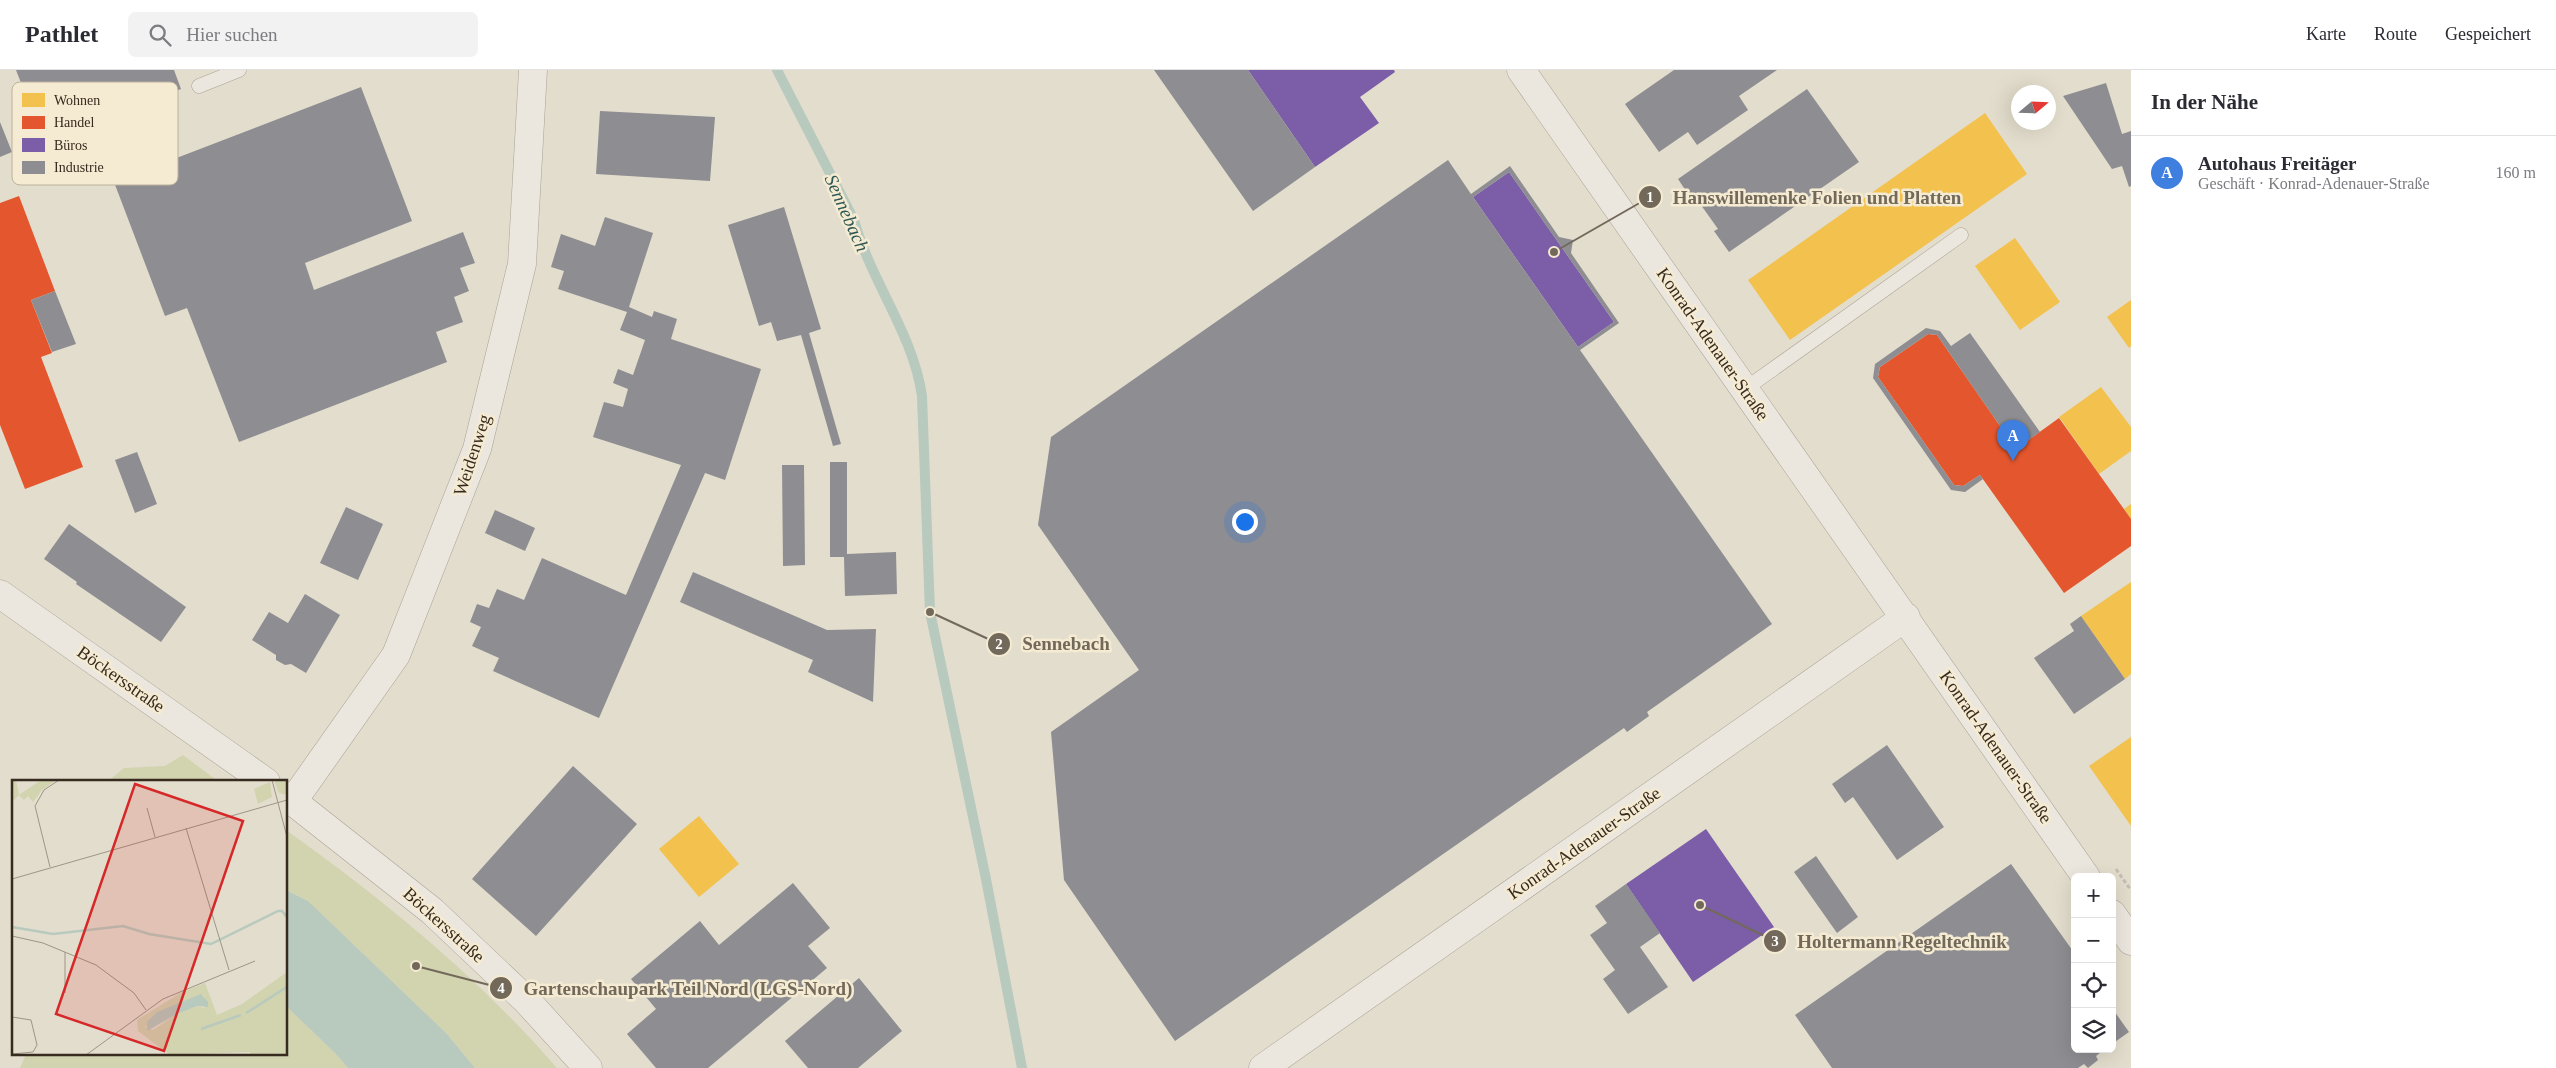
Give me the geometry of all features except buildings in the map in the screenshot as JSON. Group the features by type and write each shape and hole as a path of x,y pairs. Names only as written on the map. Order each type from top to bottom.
{"street":[{"name":"Weidenweg","path":"290,798 396,655 477,450 522,264 533,70"},
{"name":"Konrad-Adenauer-Straße","path":"1521,70 1906,617 2083,873"},
{"name":"Böckersstraße","path":"0,594 263,780"},
{"name":"Konrad-Adenauer-Straße","path":"1263,1068 1906,617"},
{"name":"Böckersstraße","path":"290,798 432,911 527,1001 588,1068"},
{"path":"2115,918 2131,942"}],"lane":[{"path":"199,86 238,70"},
{"path":"1745,389 1961,235"}],"green space":[{"path":"183,755 216,780 109,780 124,768 165,766"},
{"path":"288,831 359,884 429,941 495,1002 557,1068 475,1068 446,1033 308,901 288,891"},
{"path":"288,1008 348,1068 20,1068 25,1056 288,1056"}],"shaded area":[{"path":"288,891 308,901 446,1033 475,1068 348,1068 288,1008"}],"waterway":[{"name":"Sennebach","path":"777,70 854,220 861,243 901,329 917,373 922,396 930,612 986,879 1022,1068"}],"place":[{"name":"Hanswillemenke Folien und Platten","path":"1554,252"},
{"name":"Autohaus Freitäger","path":"2013,461"},
{"name":"Sennebach","path":"930,612"},
{"name":"Holtermann Regeltechnik","path":"1700,905"},
{"name":"Gartenschaupark Teil Nord (LGS-Nord)","path":"416,966"}]}
